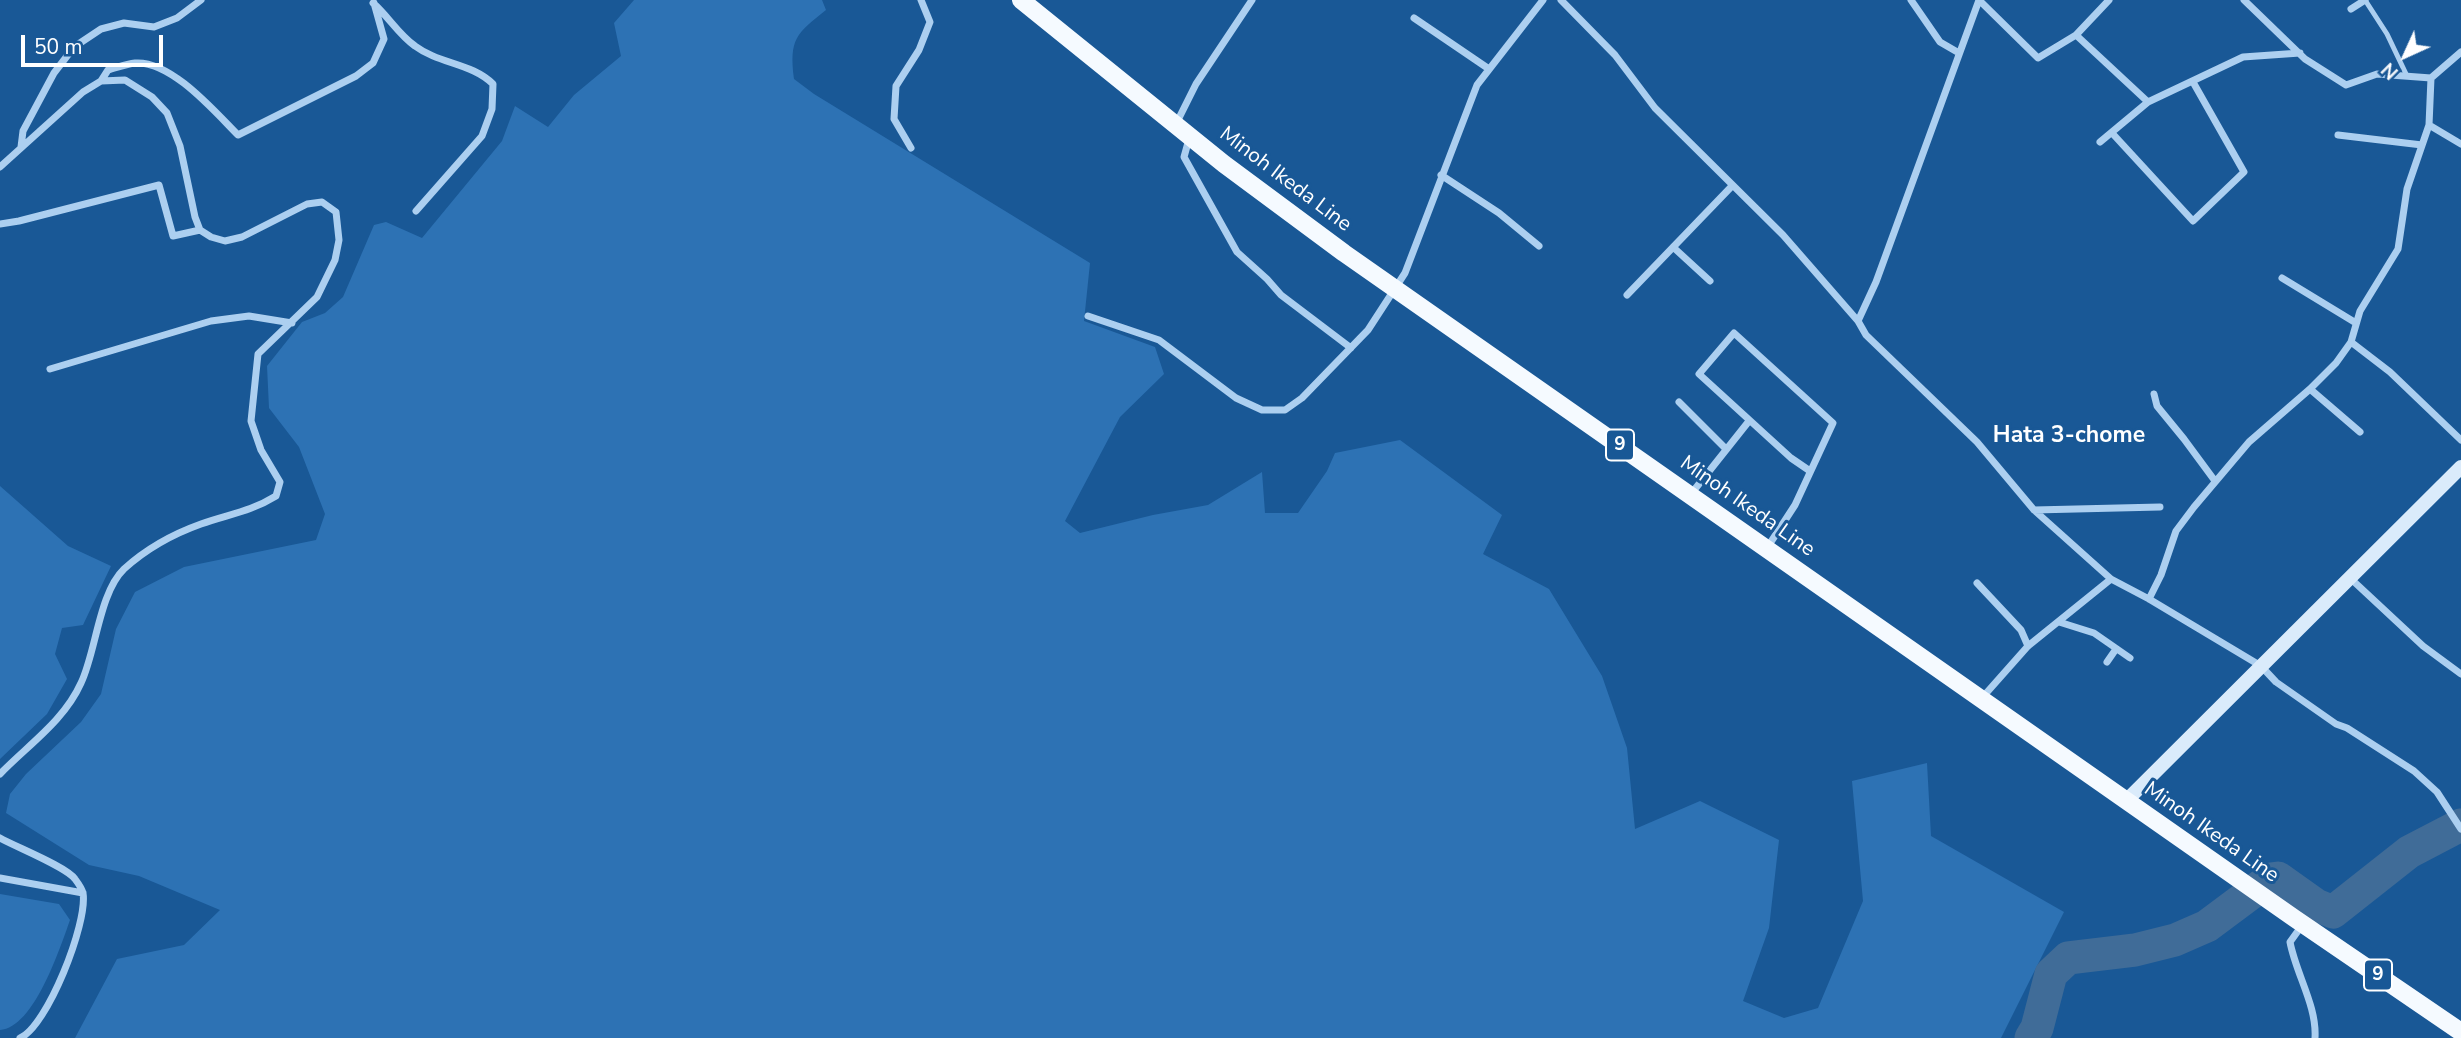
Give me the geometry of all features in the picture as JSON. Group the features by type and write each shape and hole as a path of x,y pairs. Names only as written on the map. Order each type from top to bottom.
{"main road":[{"name":"Minoh Ikeda Line","path":"1021,0 1333,245 2230,874 2461,1032"}],"street":[{"path":"21,147 23,131 54,73 74,47 101,29 124,23 155,27 177,18 201,0"},
{"path":"911,148 894,119 896,86 919,50 930,22 921,0"},
{"path":"1252,0 1196,83 1183,129 1184,157 1237,251 1281,295 1351,348"},
{"path":"1088,316 1159,340 1237,398 1262,410 1285,410 1303,398 1368,330 1396,289 1405,273 1477,85 1543,0"},
{"path":"1563,0 1615,55 1655,108 1783,235 1866,335 1977,442 2034,510 2111,579 2149,598 2260,666 2276,682 2336,724 2347,728 2414,771 2437,792 2461,829"},
{"path":"1911,0 1940,42 1959,54"},
{"path":"1857,321 1876,282 1979,0 2038,58 2076,35 2109,0"},
{"path":"2244,0 2300,53 2346,85 2377,74 2431,79"},
{"path":"2351,9 2365,0"},
{"path":"0,167 83,92 101,81 108,70 135,63 151,65 192,90 238,135 356,76 373,63 384,39 372,2"},
{"path":"372,2 413,45 432,57 482,73 493,84 492,109 482,136 416,211"},
{"path":"1414,18 1489,69"},
{"path":"2076,35 2148,102"},
{"path":"2149,598 2161,575 2176,531 2215,481 2249,442 2336,363 2351,342 2360,311 2398,249 2407,189 2429,125 2431,79 2461,52"},
{"path":"2100,142 2148,102 2243,57 2300,53"},
{"path":"0,774 58,718 81,684 107,598 122,571 164,539 202,523 256,508 276,496 280,482 261,450 251,421 253,381 258,354 317,297 335,260 340,240 335,212 322,202 307,204 242,237 225,241 200,230 180,146 167,113 152,97 125,80 101,81"},
{"path":"2112,133 2193,221 2244,173 2193,82"},
{"path":"2429,125 2461,144"},
{"path":"2338,135 2422,145"},
{"path":"1441,175 1499,213 1539,246"},
{"path":"0,224 159,185 173,236 200,230"},
{"path":"1627,295 1732,186"},
{"path":"1673,247 1710,281"},
{"path":"2283,278 2356,323"},
{"path":"50,369 211,321 249,316 292,323"},
{"path":"1767,549 1795,505 1833,423 1734,333 1699,374 1749,421 1810,471"},
{"path":"2351,342 2390,372 2461,440"},
{"path":"2310,388 2360,432"},
{"path":"2154,394 2157,406 2215,481"},
{"path":"1679,402 1726,449"},
{"path":"1690,495 1749,421"},
{"path":"2126,801 2461,467"},
{"path":"2034,510 2160,507"},
{"path":"2350,578 2423,646 2461,674"},
{"path":"1981,700 2028,646 2111,579"},
{"path":"1977,583 2021,630 2028,646"},
{"path":"2059,622 2095,633 2130,658"},
{"path":"2107,662 2116,649"},
{"path":"0,838 73,875 83,893 79,925 65,970 34,1029 20,1038"},
{"path":"0,878 83,893"},
{"path":"2299,921 2290,942 2294,962 2316,1024 2315,1038"}],"lane":[{"path":"2365,0 2387,34 2407,76"}],"shaded area":[{"path":"634,0 822,0 826,10 801,32 794,46 794,79 814,94 1090,263 1084,321 1155,347 1164,374 1120,417 1065,521 1080,533 1208,505 1262,472 1265,513 1298,513 1327,471 1335,453 1400,440 1502,515 1483,554 1549,589 1602,676 1627,748 1635,829 1700,801 1779,840 1769,928 1743,1001 1784,1018 1818,1008 1863,901 1852,781 1927,763 1931,836 2064,912 2001,1038 75,1038 117,959 184,945 220,910 139,876 89,865 6,813 10,794 26,774 81,722 101,694 116,629 135,592 184,567 316,540 325,514 299,447 269,408 267,366 302,322 325,313 343,297 374,225 386,222 422,238 502,141 515,106 548,127 574,95 621,56 614,23"},
{"path":"0,486 68,546 111,566 83,625 62,628 55,654 67,679 47,714 0,759"},
{"path":"0,894 59,904 70,920 52,967 34,1002 12,1026 0,1030"}],"waterway":[{"path":"2031,1038 2037,1028 2051,974 2068,958 2135,950 2175,940 2207,926 2270,879 2278,878 2316,905 2333,912 2409,852 2461,825"}],"district":[{"name":"Hata 3-chome","path":"2069,436"}]}
